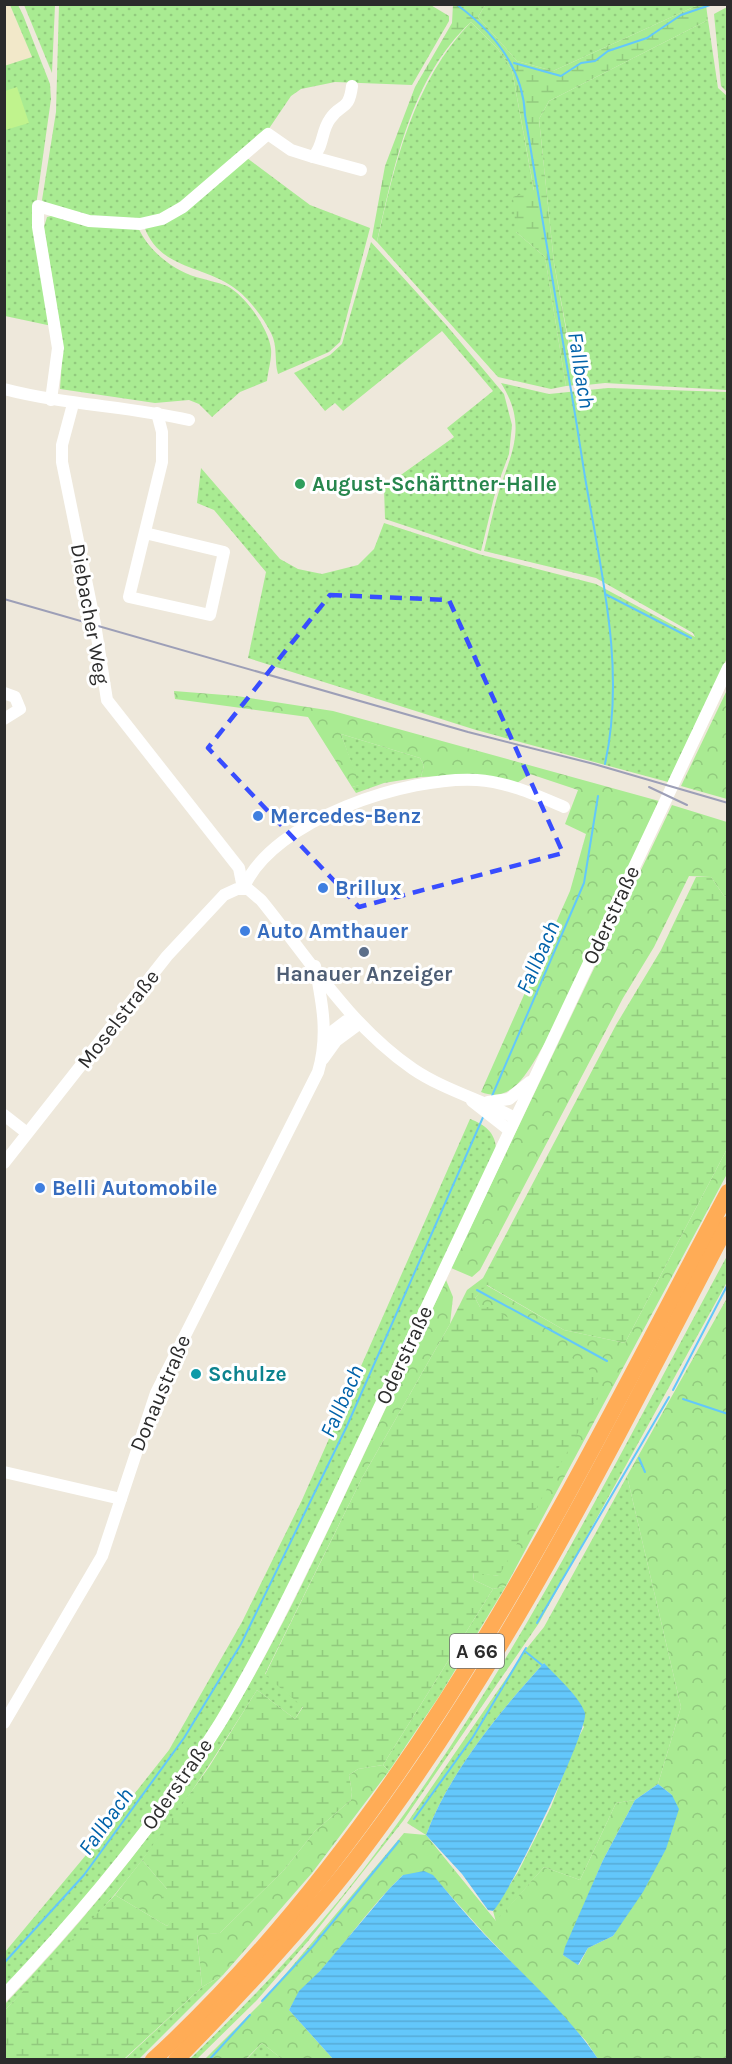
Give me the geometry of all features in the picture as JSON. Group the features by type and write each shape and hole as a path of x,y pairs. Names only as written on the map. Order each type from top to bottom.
{"highway":[{"name":"A 66","path":"153,2060 226,1987 292,1912 343,1850 415,1751 526,1567 728,1192"},
{"name":"A 66","path":"176,2060 279,1952 333,1888 434,1747 536,1583 728,1224"}],"street":[{"path":"313,157 321,146 329,119 348,104 352,86"},
{"path":"51,400 58,348 38,227 38,206 89,221 140,224 174,214 268,134 291,150 361,170"},
{"path":"4,389 73,404 157,413 189,420"},
{"name":"Diebacher Weg","path":"73,404 62,445 62,462 95,624 106,700 239,868 243,888"},
{"path":"145,533 224,552 210,615 129,597 162,462 162,432 157,413"},
{"name":"Oderstraße","path":"4,1995 62,1933 169,1799 226,1712 281,1613 728,668"},
{"path":"4,693 15,697 20,710 4,719"},
{"name":"Moselstraße","path":"4,1163 185,936 224,895 243,888 263,860 296,834 368,797 430,781 479,780 526,790 564,807"},
{"path":"243,888 261,900 359,1024 413,1069 490,1108 512,1124"},
{"name":"Donaustraße","path":"315,966 324,1011 325,1038 321,1062"},
{"path":"325,1038 346,1021 359,1024"},
{"name":"Donaustraße","path":"4,1723 102,1556 156,1393 296,1117 321,1062 336,1041 359,1024"},
{"path":"490,1108 513,1096 535,1077"},
{"path":"4,1115 27,1133"},
{"path":"4,1472 121,1499"}],"highlighted area":[{"path":"330,595 449,600 563,853 359,907 208,748"}],"shaded area":[{"path":"4,5 10,5 32,57 5,66"}],"green space":[{"path":"429,4 449,16 449,21 412,85 335,82 301,89 291,96 266,133 181,206 140,222 89,218 46,206 42,200 56,112 59,5"},
{"path":"453,4 485,5 478,17 517,61 553,71 698,5 706,5 708,20 549,101 539,119 554,263 576,385 566,386 545,257 516,232 513,197 534,190 512,70 498,49 471,22 450,44 433,69 419,96 398,154 377,242 372,237 385,166 415,87 452,23"},
{"path":"10,5 18,5 50,84 51,99 36,206 52,326 5,316 4,66 32,57"},
{"path":"24,5 55,5 52,73"},
{"path":"485,5 698,5 553,71 517,61 478,17"},
{"path":"727,7 727,92 721,86 714,14"},
{"path":"708,20 718,88 727,96 727,390 605,383 577,386 554,263 539,119 549,101"},
{"path":"471,22 498,49 512,70 534,191 516,232 545,257 566,386 551,389 498,377 377,242 399,153 409,125 434,71 451,45"},
{"path":"17,87 29,123 5,130 5,91"},
{"path":"247,158 310,205 370,228 340,342 329,352 278,374 273,338 264,320 250,302 239,291 221,280 182,264 160,251 144,226"},
{"path":"55,215 138,227 154,251 169,264 196,277 234,290 255,313 266,332 271,349 267,381 240,392 212,417 199,404 189,400 155,403 60,389 63,345 44,227 47,217"},
{"path":"371,242 447,326 504,394 512,425 509,454 496,489 481,551 385,519 384,487 454,437 447,428 493,391 442,331 343,411 335,403 325,411 294,373 330,355 342,344"},
{"path":"501,383 549,394 608,388 727,392 727,658 668,782 476,730 248,658 266,572 214,510 197,503 201,468 280,559 298,569 322,574 358,565 374,549 384,523 482,555 596,584 695,637 693,633 596,578 484,551 515,437 514,412"},
{"path":"727,690 727,799 681,786"},
{"path":"174,691 237,696 333,711 659,801 553,1032 516,1085 506,1092 495,1095 481,1092 570,891 586,834 565,824 578,790 530,774 517,783 447,776 421,777 424,765 420,758 341,734 360,785 352,787 308,717 175,699"},
{"path":"341,734 420,758 424,765 421,777 384,783 356,793 352,787 359,785"},
{"path":"672,805 727,822 727,897 711,877 689,876 654,947 623,998 480,1270 472,1277 451,1268"},
{"path":"696,877 711,877 727,897 727,1149 625,1343 564,1330 487,1285 475,1298 480,1307 491,1307 588,1368 603,1387 499,1576 473,1573 474,1580 493,1589 383,1765 358,1769 349,1775 351,1800 315,1831 284,1870 220,1933 197,1935 202,1987 124,2059 5,2059 5,2010 115,1895 167,1926 172,1919 159,1902 167,1889 142,1860 209,1767 257,1690 295,1719 303,1707 265,1675 362,1478 467,1290 483,1278 616,1025 661,950"},
{"path":"470,1119 488,1129 496,1148 272,1622 201,1746 124,1852 5,1990 5,1952 169,1750 242,1622 302,1500"},
{"path":"727,1149 727,1174 506,1586 493,1589 474,1580 473,1572 499,1576 480,1307 475,1298 486,1285 564,1330 625,1343"},
{"path":"727,1256 727,1282 539,1623 403,1821 309,1940 257,2000 197,2059 190,2059 267,1981 340,1899 397,1824 450,1747 548,1586"},
{"path":"446,1280 453,1297 450,1324 362,1478 353,1478"},
{"path":"727,1298 727,2059 598,2059 586,2041 433,1876 403,1875 304,1989 289,2010 333,2059 282,2059 262,2043 246,2059 204,2060 262,2002 404,1833 426,1835 496,1921 544,1867 580,1880 616,1803 635,1800 603,1860 563,1955 579,1965 588,1948 613,1936 627,1913 672,1795 658,1784 681,1707 627,1476"},
{"path":"627,1476 681,1707 658,1784 635,1800 616,1803 580,1880 544,1867 496,1922 493,1911 518,1872 551,1807 574,1746 584,1727 544,1663 510,1701 477,1744 448,1789 426,1835 407,1823 527,1648 544,1627"},
{"path":"353,1478 362,1478 265,1674 303,1706 295,1719 257,1690 189,1795 135,1870 89,1924 5,2010 5,2004 94,1905 122,1870 201,1762 243,1695 276,1635"},
{"path":"506,1586 440,1695 389,1771 383,1765 493,1589"},
{"path":"383,1765 389,1771 312,1873 223,1975 202,1987 197,1934 220,1933 284,1870 315,1831 351,1800 349,1775 358,1769"},
{"path":"142,1860 167,1889 173,1919 167,1926 115,1895"},
{"path":"223,1975 139,2059 124,2060 202,1987"},
{"path":"262,2043 282,2059 246,2060"}],"water":[{"path":"544,1663 573,1693 582,1707 585,1713 583,1725 562,1779 515,1876 493,1911 488,1910 462,1874 426,1835 448,1789 477,1744 510,1701"},
{"path":"658,1784 672,1795 679,1809 666,1849 643,1892 613,1936 588,1948 578,1965 563,1955 603,1860 635,1800"},
{"path":"424,1871 433,1875 484,1934 559,2010 598,2059 333,2059 289,2010 299,1991 320,1971 389,1889 403,1875"}],"waterway":[{"name":"Fallbach","path":"456,4 483,26 504,52 519,81 523,98 609,620 613,692 611,728 605,764"},
{"path":"514,63 561,76 581,63 595,61 608,51 647,38 681,15 713,4"},
{"path":"605,594 691,638"},
{"name":"Fallbach","path":"492,1096 584,883 598,796"},
{"name":"Fallbach","path":"4,1963 84,1875 184,1738 241,1644 346,1428 484,1115"},
{"path":"673,1390 728,1284"},
{"path":"477,1290 607,1361"},
{"path":"537,1623 669,1397"},
{"path":"683,1399 728,1414"},
{"path":"639,1458 645,1472"},
{"path":"414,1819 473,1737 526,1648"},
{"path":"526,1652 542,1665"},
{"path":"262,2001 313,1946 399,1841"},
{"path":"209,2060 250,2015"}],"railway":[{"path":"4,599 468,732 594,764 728,803"},
{"path":"649,787 687,805"}],"place":[{"name":"August-Schärttner-Halle","path":"300,484"},
{"name":"Mercedes-Benz","path":"258,816"},
{"name":"Brillux","path":"323,888"},
{"name":"Auto Amthauer","path":"245,931"},
{"name":"Hanauer Anzeiger","path":"364,952"},
{"name":"Belli Automobile","path":"40,1188"},
{"name":"Schulze","path":"196,1374"}]}
